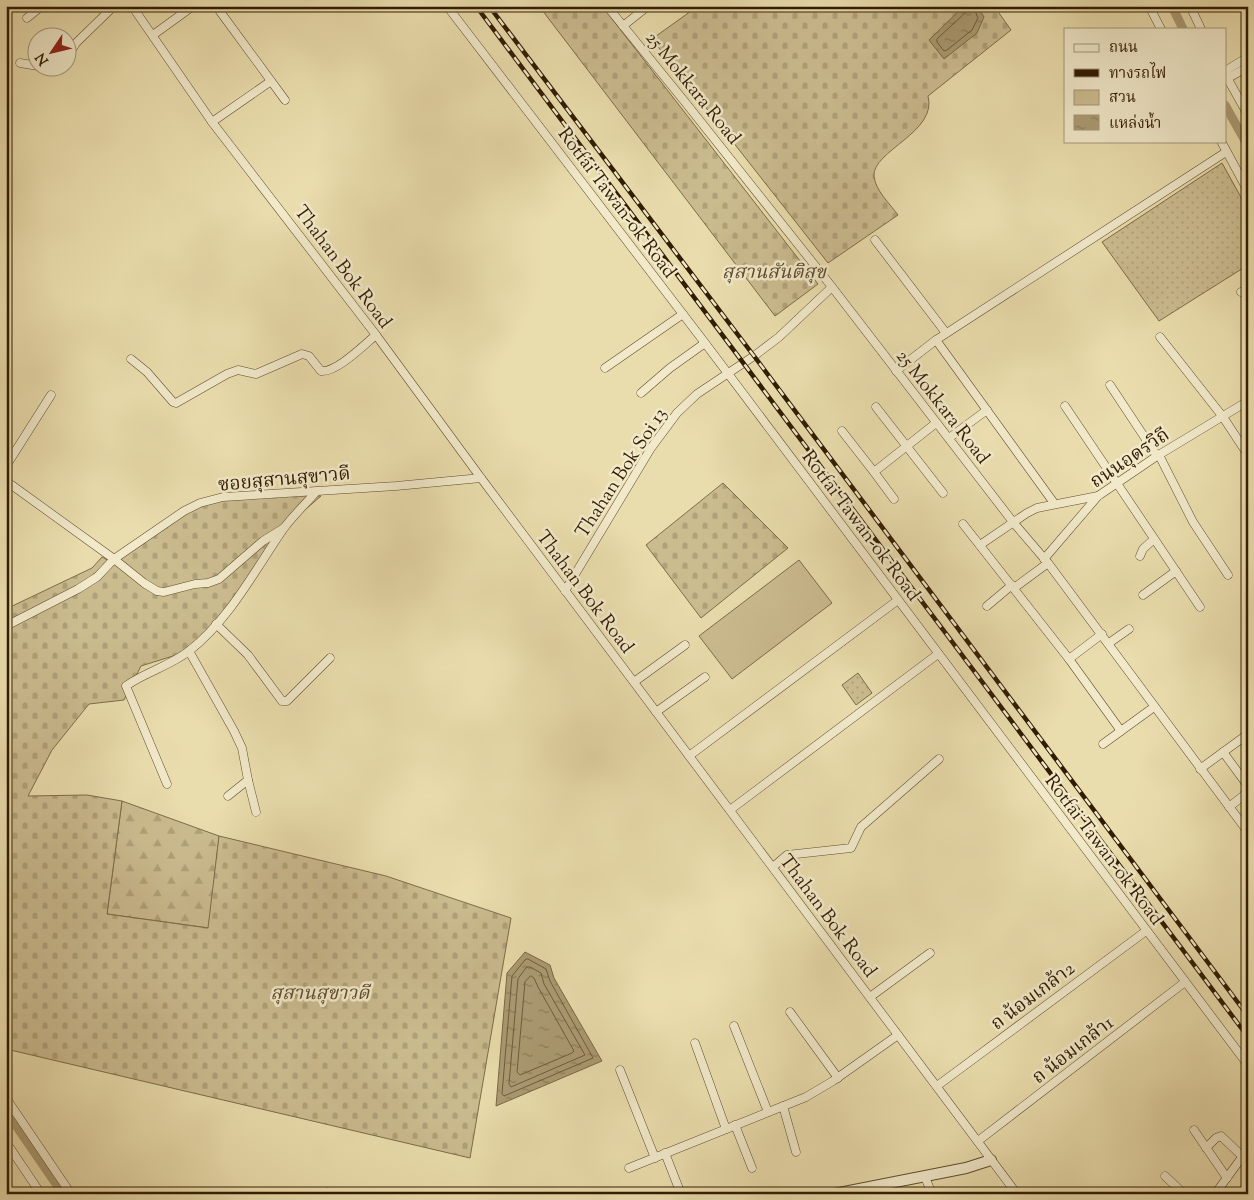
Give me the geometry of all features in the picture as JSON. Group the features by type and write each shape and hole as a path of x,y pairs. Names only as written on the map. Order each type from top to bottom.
{"street":[{"path":"27,18 42,6"},
{"path":"78,41 114,6"},
{"name":"Thahan Bok Road","path":"132,6 212,122 376,335 565,591 1017,1194"},
{"path":"153,35 193,6"},
{"path":"216,6 284,100"},
{"name":"Rotfai Tawan-ok Road","path":"447,6 705,343 1248,1065"},
{"name":"25 Mokkara Road","path":"607,6 686,102 1013,522 1046,561 1109,643 1154,707 1248,832"},
{"path":"623,26 648,6"},
{"path":"1149,6 1160,28"},
{"path":"1190,6 1201,28"},
{"path":"1226,74 1248,57"},
{"path":"20,62 28,64"},
{"path":"1226,74 1248,67"},
{"path":"1226,74 1248,115"},
{"path":"212,122 271,81"},
{"path":"1221,142 1248,191"},
{"path":"896,371 946,333 1226,152"},
{"path":"875,240 946,333"},
{"name":"Thahan Bok Soi 13","path":"565,591 651,448 677,413 697,394 779,337 832,288"},
{"path":"605,368 683,314"},
{"path":"131,359 176,404 227,374 238,370 256,374 302,354 309,356 320,371 328,371 337,367 376,335"},
{"path":"1160,337 1223,416 1248,454"},
{"path":"936,340 1054,504"},
{"path":"642,394 670,368 705,343"},
{"path":"1110,385 1158,456 1193,522 1228,575"},
{"path":"6,466 51,395"},
{"name":"ถนนอุดรวิถี","path":"988,606 1046,561 1098,496 1158,456 1248,401"},
{"path":"1065,406 1200,607"},
{"path":"876,407 943,493"},
{"path":"949,438 987,410"},
{"path":"874,472 936,423"},
{"path":"842,431 894,499"},
{"name":"ซอยสุสานสุขาวดี","path":"6,626 78,589 97,577 114,559 155,529 200,503 223,497 396,486 481,478"},
{"path":"6,481 157,591 172,591 220,579 263,540 285,527"},
{"path":"167,784 126,686 189,651 216,624 251,579 285,527 317,491"},
{"path":"980,546 1013,522 1037,508 1098,496"},
{"path":"963,524 1069,659 1122,731"},
{"path":"1140,556 1154,539"},
{"path":"1143,595 1176,571"},
{"path":"689,756 898,600"},
{"path":"216,624 248,655 282,701 287,700 330,658"},
{"path":"1109,643 1129,629"},
{"path":"1069,659 1102,634"},
{"path":"634,682 685,645"},
{"path":"189,651 242,748 256,812"},
{"path":"730,810 938,654"},
{"path":"656,712 705,677"},
{"path":"1103,744 1154,707"},
{"path":"1200,768 1248,734"},
{"path":"1223,752 1248,787 1243,796 1229,807"},
{"path":"773,867 787,854 851,848 861,827 940,759"},
{"path":"228,796 248,780"},
{"name":"ถ น้อมเกล้า2","path":"937,1086 1146,931"},
{"path":"870,997 930,954"},
{"name":"ถ น้อมเกล้า1","path":"978,1141 1185,982"},
{"path":"790,1012 838,1078"},
{"path":"734,1026 768,1112"},
{"path":"629,1168 806,1097 838,1078 898,1034"},
{"path":"695,1044 726,1129"},
{"path":"620,1070 655,1158"},
{"path":"6,1098 71,1194"},
{"path":"783,1106 796,1152"},
{"path":"736,1125 752,1168"},
{"path":"1194,1130 1227,1178"},
{"path":"1206,1148 1220,1136 1242,1156"},
{"path":"6,1142 41,1194"},
{"path":"1215,1194 1248,1149"},
{"path":"665,1153 681,1194"},
{"path":"834,1194 925,1177 966,1168 991,1160"},
{"path":"1165,1176 1184,1194"},
{"path":"925,1177 932,1194"},
{"path":"320,1194 326,1192 330,1194"}],"green space":[{"name":"สุสานสันติสุข","path":"539,6 602,6 818,284 775,316"},
{"path":"698,6 994,6 1011,30 928,96 928,109 924,120 915,131 883,158 876,167 874,176 877,186 883,197 898,215 828,263 652,39"},
{"path":"1222,163 1248,210 1248,265 1159,321 1102,242"},
{"path":"723,483 788,548 701,618 646,545"},
{"name":"สุสานสุขาวดี","path":"254,495 321,496 285,527 223,612 189,651 141,666 124,700 89,704 52,750 28,796 87,795 122,801 107,914 208,928 219,836 386,876 511,918 470,1158 6,1049 6,609 92,568 102,557 113,563 200,503"},
{"path":"799,560 832,603 732,679 699,636"},
{"path":"858,673 872,693 856,705 842,685"},
{"path":"122,801 219,836 209,928 107,914"}],"water":[{"path":"964,6 977,6 984,17 977,33 944,59 929,40"},
{"path":"525,952 550,965 554,978 602,1061 496,1106 507,973"}],"waterway":[{"path":"1172,6 1183,28"},
{"path":"1226,107 1248,146"},
{"path":"6,1111 63,1194"}],"railway":[{"path":"476,6 1248,1037"},
{"path":"489,6 754,356 1248,1016"}]}
